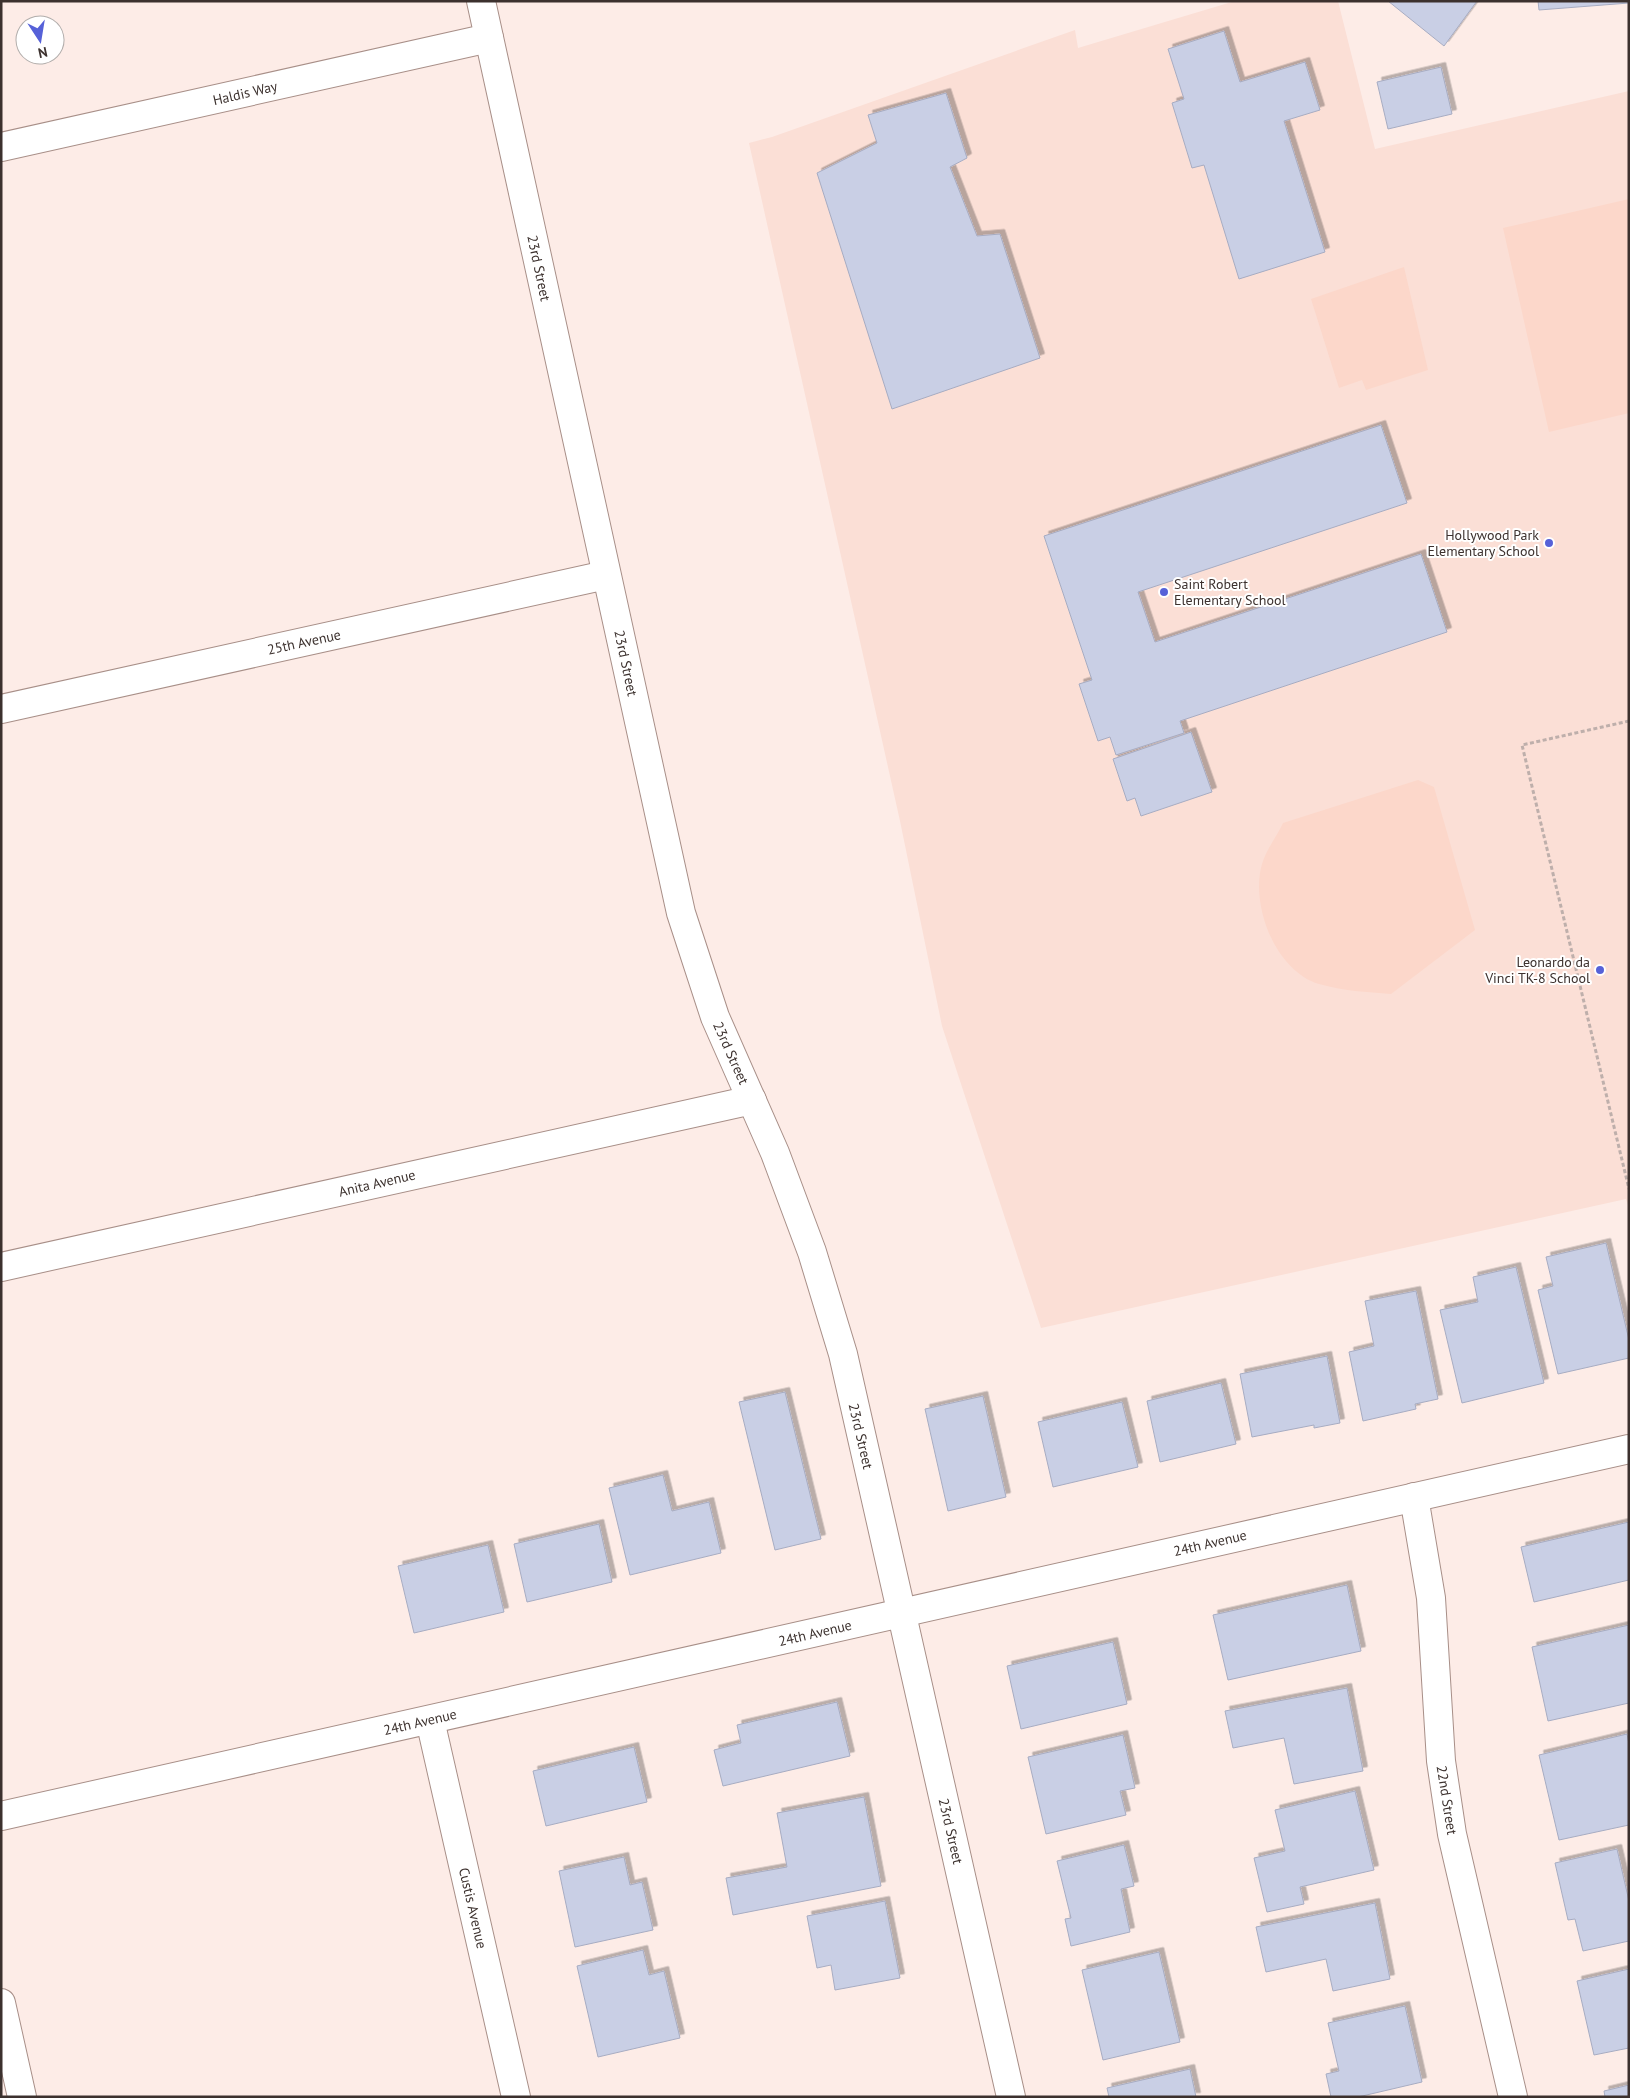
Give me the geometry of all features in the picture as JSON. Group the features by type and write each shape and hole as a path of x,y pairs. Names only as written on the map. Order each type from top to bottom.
{"street":[{"name":"23rd Street","path":"481,1 681,913 715,1017 775,1153 812,1252 843,1354 1011,2097"},
{"name":"Haldis Way","path":"1,147 489,38"},
{"name":"25th Avenue","path":"1,709 606,575"},
{"name":"Anita Avenue","path":"1,1267 752,1100"},
{"name":"24th Avenue","path":"1,1816 1629,1449"},
{"name":"22nd Street","path":"1414,1497 1431,1598 1441,1761 1452,1834 1513,2097"},
{"name":"Custis Avenue","path":"430,1720 516,2097"},
{"path":"1,2003 22,2097"}],"path":[{"path":"1629,721 1522,745 1629,1190"}],"shaded area":[{"name":"Saint Robert Elementary School","path":"1235,1 1338,1 1375,149 1629,91 1629,1208 1626,1199 1041,1328 942,1026 900,821 749,143 772,137 1075,30 1078,48"},
{"path":"1629,199 1629,413 1549,432 1503,228"},
{"path":"1404,267 1428,370 1366,390 1362,380 1339,388 1311,299"},
{"path":"1418,780 1434,787 1475,930 1391,994 1337,988 1319,984 1304,977 1290,966 1279,951 1263,917 1260,899 1259,881 1262,864 1283,823"}],"building":[{"path":"1388,1 1477,1 1444,46"},
{"path":"1538,1 1629,1 1629,3 1539,10"},
{"path":"1224,31 1240,82 1305,62 1320,110 1284,121 1325,252 1239,279 1204,165 1192,168 1172,103 1184,99 1168,49"},
{"path":"1441,67 1452,114 1388,129 1377,82"},
{"path":"946,93 967,158 950,167 977,236 1000,234 1040,358 892,409 817,173 877,143 868,115"},
{"path":"1381,425 1407,503 1138,592 1155,642 1421,554 1447,632 1180,721 1184,733 1116,755 1110,737 1098,741 1079,684 1092,680 1044,536"},
{"path":"1191,732 1212,792 1141,816 1135,798 1127,801 1113,759"},
{"path":"1606,1243 1629,1340 1629,1358 1558,1374 1538,1290 1553,1286 1546,1257"},
{"path":"1516,1267 1544,1383 1462,1403 1440,1310 1478,1302 1473,1277"},
{"path":"1416,1291 1438,1399 1415,1404 1416,1409 1363,1421 1349,1352 1374,1346 1365,1301"},
{"path":"1327,1356 1340,1423 1314,1428 1314,1425 1252,1437 1240,1374"},
{"path":"1221,1383 1236,1444 1160,1462 1147,1401"},
{"path":"785,1392 821,1539 775,1550 739,1402"},
{"path":"983,1396 1006,1497 948,1511 925,1409"},
{"path":"1122,1402 1138,1467 1053,1487 1038,1422"},
{"path":"663,1475 672,1511 709,1502 721,1553 630,1575 609,1488"},
{"path":"1629,1522 1629,1580 1534,1602 1521,1547"},
{"path":"599,1524 612,1582 527,1602 514,1544"},
{"path":"488,1545 504,1612 414,1633 398,1566"},
{"path":"1347,1585 1361,1651 1228,1680 1213,1615"},
{"path":"1629,1625 1629,1703 1548,1721 1532,1647"},
{"path":"1113,1642 1127,1704 1021,1729 1007,1666"},
{"path":"1347,1688 1363,1771 1294,1784 1284,1738 1233,1748 1225,1711"},
{"path":"837,1702 850,1756 723,1786 714,1750 741,1743 737,1725"},
{"path":"1627,1734 1629,1744 1629,1825 1559,1840 1539,1755"},
{"path":"1123,1735 1135,1788 1120,1791 1126,1815 1046,1834 1028,1757"},
{"path":"634,1747 647,1802 546,1826 533,1771"},
{"path":"1355,1791 1374,1870 1300,1887 1304,1904 1267,1912 1254,1858 1285,1851 1275,1810"},
{"path":"864,1797 881,1886 733,1915 726,1878 787,1867 777,1813"},
{"path":"1124,1845 1134,1886 1121,1889 1130,1932 1071,1946 1065,1919 1071,1918 1057,1861"},
{"path":"1617,1849 1629,1901 1629,1941 1583,1951 1575,1919 1568,1920 1555,1863"},
{"path":"624,1857 630,1885 642,1882 653,1930 575,1947 559,1871"},
{"path":"885,1901 900,1978 835,1990 831,1965 817,1968 807,1916"},
{"path":"1375,1903 1390,1979 1333,1991 1326,1959 1266,1972 1256,1927"},
{"path":"643,1950 649,1975 664,1971 680,2038 598,2057 577,1966"},
{"path":"1159,1952 1180,2042 1103,2060 1082,1970"},
{"path":"1629,1969 1629,2048 1594,2055 1577,1981"},
{"path":"1405,2006 1422,2082 1358,2097 1331,2097 1326,2074 1339,2071 1328,2023"},
{"path":"1190,2069 1196,2097 1109,2097 1107,2088"},
{"path":"1629,2085 1629,2097 1605,2097 1604,2091"}],"place":[{"name":"Hollywood Park Elementary School","path":"1549,543"},
{"name":"Saint Robert Elementary School","path":"1164,592"},
{"name":"Leonardo da Vinci TK-8 School","path":"1600,970"}]}
